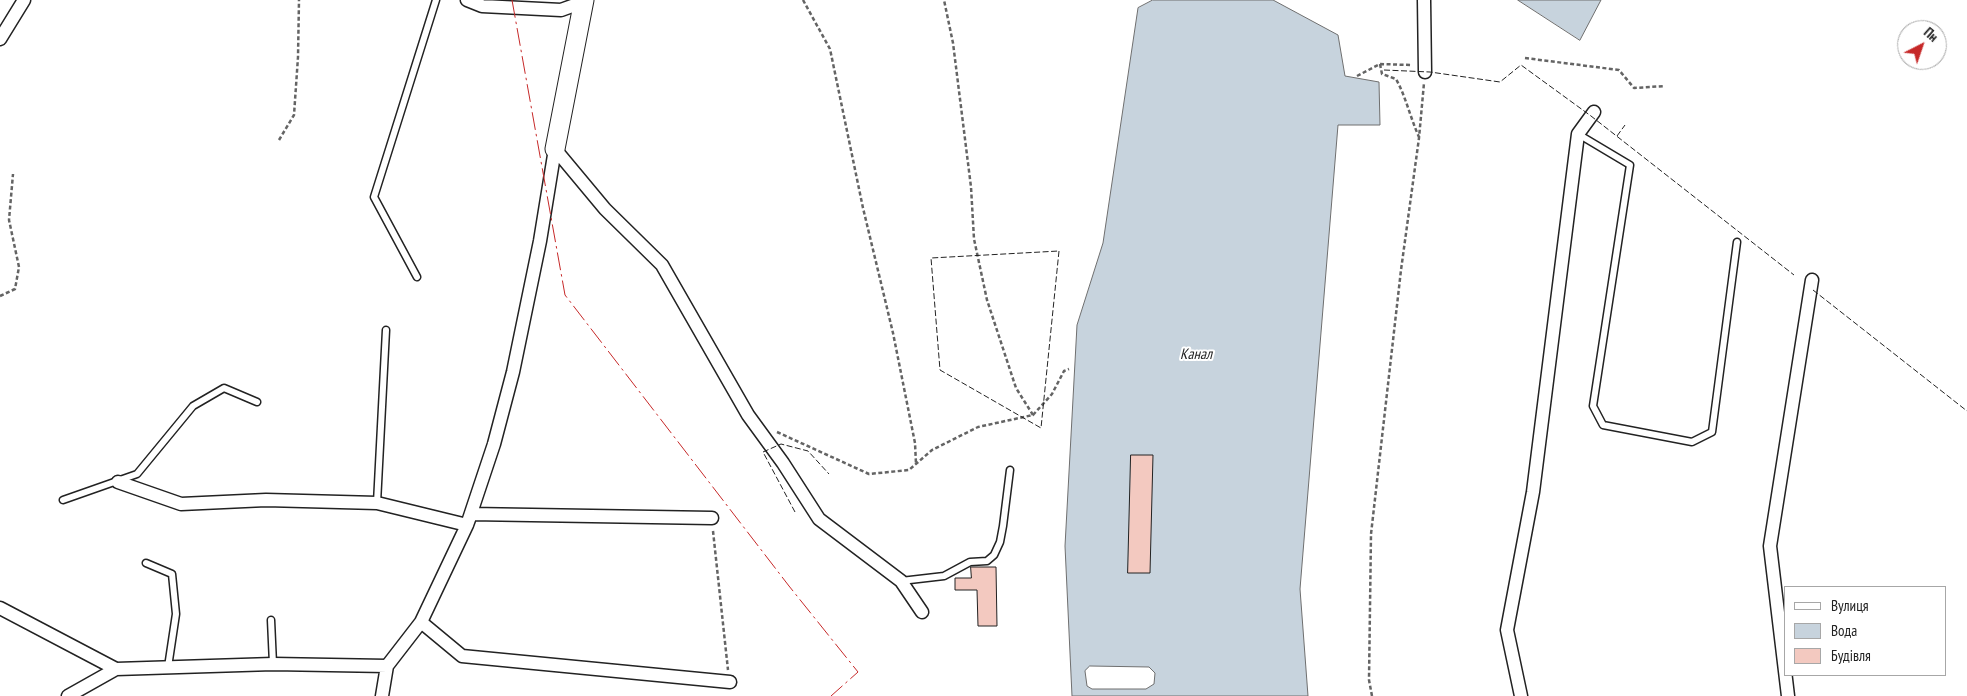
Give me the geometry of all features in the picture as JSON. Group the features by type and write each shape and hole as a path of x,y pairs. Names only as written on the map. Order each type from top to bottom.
{"street":[{"path":"0,39 24,0"},
{"path":"467,0 482,6 561,10 583,1"},
{"path":"1424,0 1425,69"},
{"path":"382,696 388,666 421,622 469,520 494,444 513,372 540,241 583,1"},
{"path":"1521,696 1507,630 1533,492 1578,134 1594,112"},
{"path":"555,149 606,209 662,264 748,416 783,463 819,519 901,581 922,612"},
{"path":"1784,663 1770,546 1812,280"},
{"path":"118,482 181,504 266,500 376,503 469,520 712,518"},
{"path":"0,608 116,669"},
{"path":"421,622 462,656 730,682"},
{"path":"68,696 116,669 273,664 388,666"},
{"path":"1786,676 1788,696"}],"lane":[{"path":"417,277 374,197 436,0"},
{"path":"1578,134 1630,165 1593,406 1603,425 1692,442 1712,432 1737,242"},
{"path":"376,503 386,330"},
{"path":"63,500 137,474 193,406 224,388 257,402"},
{"path":"901,581 944,576 970,562 987,561 994,555 1000,542 1010,470"},
{"path":"146,563 172,574 176,614 168,667"},
{"path":"271,620 273,664"}],"path":[{"path":"279,140 294,115 299,0"},
{"path":"803,0 830,49 863,208 893,333 914,443 916,464"},
{"path":"944,0 953,44 970,178 974,239 987,300 1016,388 1034,415"},
{"path":"1525,58 1619,70 1634,88 1665,86"},
{"path":"1380,64 1382,74 1396,79 1404,94 1419,138"},
{"path":"1357,76 1380,64 1425,69 1419,138 1401,270 1371,534 1369,680 1372,696"},
{"path":"0,296 15,290 19,267 8,220 13,174"},
{"path":"756,426 766,427 823,451 869,474 909,470 932,450 978,427 1034,415 1052,394 1064,371 1069,369"},
{"path":"712,518 730,682"}],"water":[{"name":"Канал","path":"1153,0 1273,0 1338,35 1345,76 1379,82 1380,125 1338,125 1300,589 1308,696 1072,696 1065,546 1077,325 1103,243 1138,8"},
{"path":"1518,0 1601,0 1580,40"}],"pier":[{"path":"1090,666 1149,667 1155,673 1154,684 1146,689 1092,689 1087,686 1085,671"}],"building":[{"path":"1131,455 1153,455 1150,573 1128,573"},
{"path":"971,567 996,567 997,626 978,626 977,590 955,590 955,578 971,578"}],"fence":[{"path":"1384,70 1430,72 1500,82 1521,65 1591,116 1794,275"},
{"path":"1617,136 1625,125"},
{"path":"1059,251 1041,428 940,370 931,258 1059,251"},
{"path":"1813,290 1967,411"},
{"path":"795,512 763,452 781,444 808,451 829,474"}],"power":[{"path":"512,0 565,295 789,586 858,672 831,696"}]}
